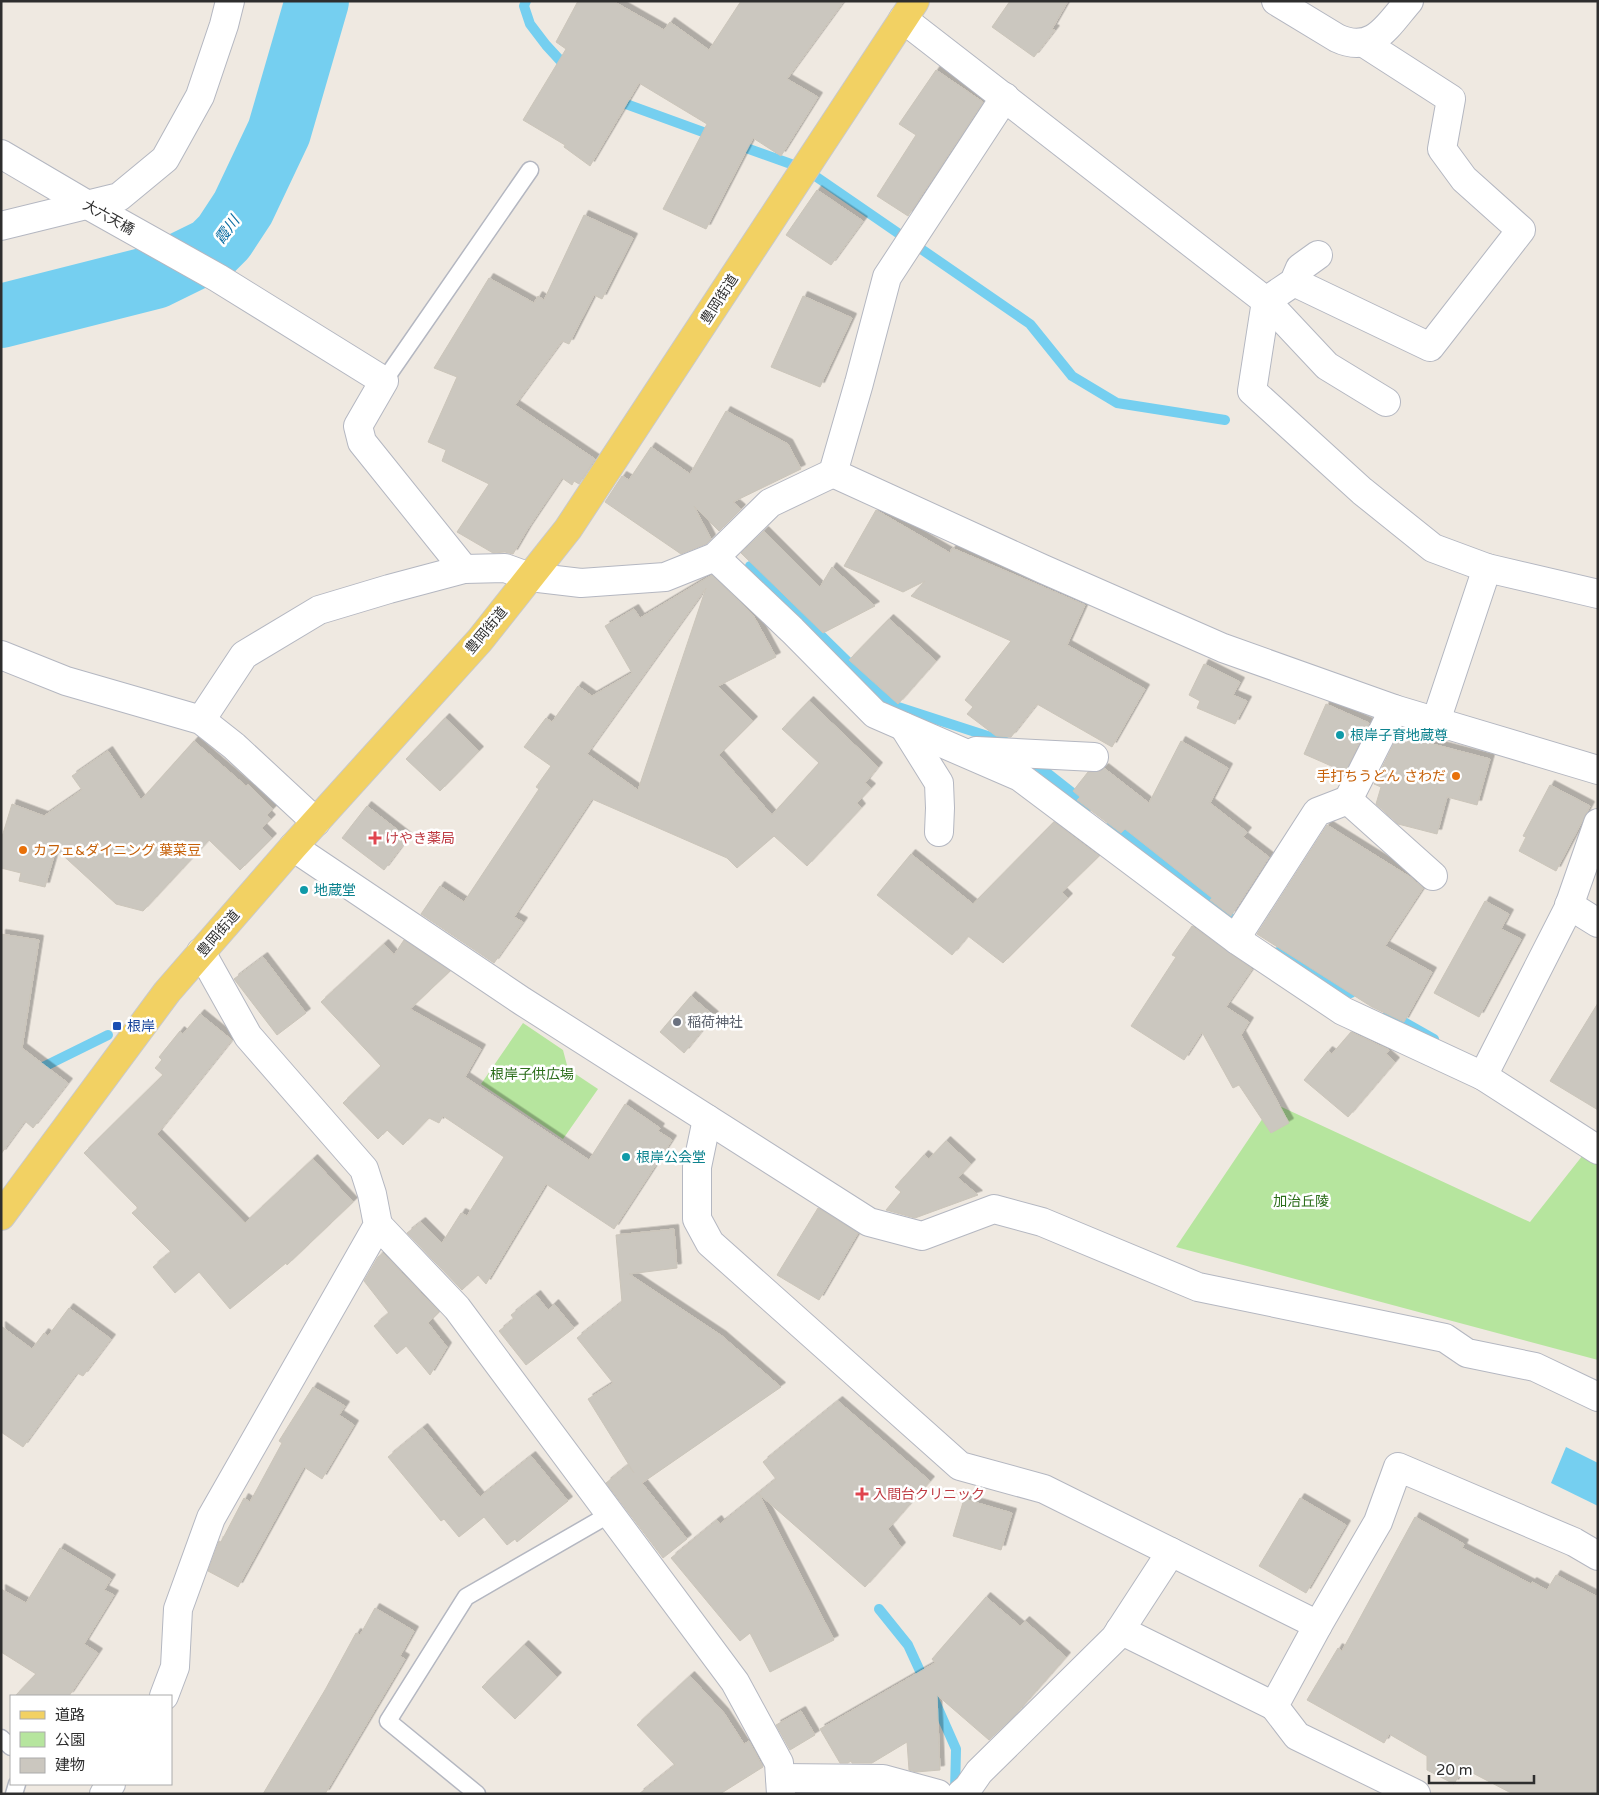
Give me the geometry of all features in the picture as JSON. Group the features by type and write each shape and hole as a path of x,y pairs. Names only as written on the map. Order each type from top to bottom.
{"main road":[{"name":"豊岡街道","path":"1,1216 167,992 293,847 480,640 568,529 909,10"}],"street":[{"path":"1,226 93,208 119,197 165,159 200,96 224,25 230,1"},
{"path":"1276,1 1347,43 1372,41 1409,1"},
{"path":"909,10 1005,97 1266,301 1328,366 1386,402"},
{"path":"1294,282 1430,348 1521,230 1464,179 1442,149 1451,98 1364,43"},
{"path":"201,720 244,655 319,610 389,588 464,569 505,568 530,577 581,583 665,577 715,557 770,503 833,473 887,277 1005,97"},
{"name":"大六天橋","path":"1,154 218,278 384,381"},
{"path":"1318,255 1300,268 1294,282 1266,301 1252,390 1362,490 1433,548 1486,568 1598,594"},
{"path":"384,381 358,426 362,442 464,569"},
{"path":"833,473 1043,569 1223,648 1394,709 1598,770"},
{"path":"715,557 792,630 875,714 1020,777 1237,940 1343,1011 1483,1076 1598,1150"},
{"path":"1436,722 1486,568"},
{"path":"1,655 66,681 201,720 234,746 316,822"},
{"path":"1237,940 1242,927 1317,812 1348,800 1394,709"},
{"path":"904,727 939,782 939,832"},
{"path":"958,750 1094,757"},
{"path":"1348,800 1433,876"},
{"path":"1483,1076 1569,904 1598,824"},
{"path":"293,847 522,1001 869,1222 922,1236 994,1208 1042,1222 1198,1287 1444,1338 1467,1353 1535,1367 1598,1397"},
{"path":"1569,904 1598,922"},
{"path":"201,952 248,1036 364,1169 372,1194 378,1226 457,1308 735,1682 779,1763 781,1786 883,1779 938,1794"},
{"path":"707,1119 697,1167 697,1219 710,1243 960,1466 1044,1489 1318,1625"},
{"path":"164,1695 175,1667 178,1609 211,1518 378,1226"},
{"path":"1274,1706 1318,1625 1378,1522 1398,1466 1574,1542 1598,1556"},
{"path":"961,1794 968,1788 979,1772 1115,1638 1171,1552"},
{"path":"1120,1630 1274,1706 1297,1736 1416,1794"}],"lane":[{"path":"384,381 530,170"},
{"path":"477,1794 388,1721 466,1597 610,1514"}],"green space":[{"name":"根岸子供広場","path":"523,1023 563,1050 568,1069 598,1089 563,1139 481,1084"},
{"name":"加治丘陵","path":"1273,1103 1530,1222 1598,1136 1598,1360 1176,1247"}],"water":[{"path":"1566,1447 1598,1463 1598,1506 1551,1483"}],"building":[{"path":"578,1 613,1 664,30 670,22 709,50 741,1 844,1 787,79 818,97 781,156 753,138 706,229 663,209 707,124 639,83 590,166 564,147 565,145 523,120 566,49 556,42"},
{"path":"1010,1 1068,1 1052,29 1055,30 1034,57 992,27"},
{"path":"936,70 983,102 908,216 877,196 916,135 899,124"},
{"path":"817,190 863,221 831,265 786,235"},
{"path":"584,215 633,238 602,299 594,295 569,344 562,341 515,405 595,459 579,484 574,481 572,485 562,478 513,554 505,552 493,553 457,532 489,484 442,461 446,450 428,442 457,377 434,368 489,278 534,303 538,296 544,300"},
{"path":"803,296 852,318 820,387 771,367"},
{"path":"726,411 788,444 801,469 733,502 741,509 719,531 694,506 711,539 706,544 681,554 605,502 622,476 629,480 651,447 690,474"},
{"path":"876,510 950,553 952,548 1085,605 1067,645 1145,689 1112,747 1037,704 1011,737 996,736 967,714 973,707 965,700 1011,641 911,596 925,581 903,592 844,566"},
{"path":"764,531 820,587 832,567 875,606 823,633 741,553"},
{"path":"712,575 753,615 776,657 718,686 753,721 719,755 772,815 819,763 782,729 809,701 878,767 865,783 871,788 857,803 861,808 807,866 774,836 737,868 727,858 592,799 514,917 523,922 494,963 421,914 440,886 464,902 539,789 536,787 551,766 524,747 546,718 552,722 578,686 592,696 632,673 605,626 634,609 640,618","holes":["706,588 638,790 587,754"]},
{"path":"889,619 936,661 898,704 849,660"},
{"path":"1204,664 1240,682 1233,695 1247,701 1235,724 1197,708 1200,701 1189,695"},
{"path":"1326,704 1369,723 1345,772 1304,754"},
{"path":"445,718 479,751 440,791 406,759"},
{"path":"1398,735 1490,759 1477,805 1447,797 1437,834 1398,824 1376,804 1381,787 1374,784"},
{"path":"194,741 246,786 248,784 273,809 267,815 271,819 262,828 272,838 240,870 209,840 143,911 116,904 56,849 45,887 19,881 21,873 1,868 1,840 12,804 44,816 82,790 72,776 108,751 141,800"},
{"path":"1181,741 1228,768 1210,803 1247,832 1243,837 1269,857 1231,916 1210,900 1212,898 1125,829 1121,833 1077,800 1080,797 1073,791 1088,772 1101,771 1104,768 1149,803"},
{"path":"1550,785 1590,806 1556,871 1519,851 1526,837 1523,836"},
{"name":"けやき薬局","path":"367,806 408,838 384,870 342,838"},
{"path":"1054,822 1099,856 1062,892 1068,898 1003,963 968,936 952,955 877,895 911,854 973,904"},
{"path":"1327,825 1410,877 1423,888 1385,946 1432,972 1404,1022 1372,1007 1257,934"},
{"path":"1485,901 1509,914 1501,929 1521,939 1479,1017 1434,993"},
{"path":"1192,926 1252,969 1226,1007 1249,1022 1241,1035 1289,1123 1271,1133 1239,1085 1233,1088 1202,1032 1184,1060 1131,1026 1176,957 1172,955"},
{"path":"1,934 39,940 22,1048 68,1083 33,1128 25,1121 1,1154"},
{"path":"404,940 450,971 410,1009 481,1049 465,1077 589,1160 625,1104 660,1128 658,1131 672,1140 614,1229 546,1184 486,1284 478,1275 462,1290 407,1233 421,1222 442,1243 461,1213 467,1216 504,1157 443,1116 439,1123 429,1118 403,1145 387,1130 378,1139 343,1103 381,1066 321,1002 384,944 394,955"},
{"path":"263,957 306,1013 277,1035 234,979"},
{"path":"691,996 714,1016 684,1053 660,1032"},
{"path":"1598,1003 1598,1110 1550,1081"},
{"path":"200,1014 232,1040 157,1134 245,1223 313,1159 353,1202 287,1265 286,1263 230,1309 199,1272 175,1293 153,1267 171,1252 132,1213 138,1208 84,1153 163,1075 155,1068 162,1060 159,1057 180,1031 183,1034"},
{"path":"1351,1032 1389,1050 1386,1054 1395,1062 1348,1117 1304,1080 1328,1051 1332,1054"},
{"path":"946,1141 971,1164 958,1178 978,1195 915,1218 886,1210 901,1192 895,1187 924,1155 929,1159"},
{"path":"818,1208 858,1233 819,1300 777,1275"},
{"path":"674,1229 677,1268 629,1274 722,1336 781,1387 642,1483 687,1539 663,1558 606,1483 628,1465 634,1473 588,1399 613,1383 577,1338 622,1302 616,1235"},
{"path":"383,1253 439,1312 428,1323 447,1347 430,1375 406,1346 397,1354 374,1326 389,1313 364,1281 378,1257"},
{"path":"536,1295 548,1310 554,1304 574,1328 526,1365 499,1331 514,1319 511,1315"},
{"path":"69,1308 111,1339 83,1376 77,1373 23,1447 1,1432 1,1326 32,1349 44,1333 48,1336"},
{"path":"313,1387 345,1406 339,1415 354,1425 322,1479 304,1467 238,1587 208,1571 219,1541 221,1542 244,1498 250,1502 282,1443 279,1441"},
{"path":"838,1401 930,1481 888,1529 901,1547 865,1587 759,1494 834,1640 770,1672 750,1633 740,1641 671,1558 717,1520 720,1524 776,1479 763,1462"},
{"path":"423,1428 480,1497 531,1456 568,1501 517,1542 515,1539 507,1545 484,1517 459,1537 444,1519 441,1521 388,1457"},
{"path":"1300,1498 1346,1525 1306,1593 1259,1566"},
{"path":"964,1499 1012,1513 1001,1550 953,1536"},
{"path":"1415,1517 1464,1544 1462,1548 1531,1584 1532,1582 1547,1590 1556,1575 1598,1597 1598,1794 1513,1794 1463,1768 1454,1784 1427,1770 1427,1756 1389,1734 1384,1743 1307,1700 1338,1648 1342,1651"},
{"path":"60,1548 111,1579 104,1590 114,1595 84,1644 98,1653 70,1695 16,1695 36,1674 1,1652 1,1589 26,1603"},
{"path":"986,1597 1020,1626 1025,1621 1066,1657 1014,1716 989,1740 937,1695 940,1770 916,1772 909,1770 907,1742 872,1763 852,1763 851,1761 840,1763 820,1729 935,1663 932,1659"},
{"path":"375,1608 414,1631 400,1656 405,1659 325,1794 263,1794 325,1690 356,1633 360,1635"},
{"path":"524,1645 557,1677 515,1719 482,1687"},
{"path":"690,1676 724,1713 744,1744 749,1741 763,1767 720,1794 639,1794 675,1765 637,1725"},
{"path":"801,1711 815,1735 790,1750 776,1725"}],"waterway":[{"name":"霞川","path":"1,316 155,277 212,249 224,237 243,208 279,132 317,1"},
{"path":"526,1 524,6 530,24 568,69"},
{"path":"615,100 714,136"},
{"path":"735,144 805,169 1030,324 1072,376 1117,403 1225,420"},
{"path":"750,566 892,705 1006,742"},
{"path":"1032,761 1089,806"},
{"path":"1112,824 1242,927"},
{"path":"1278,952 1351,993"},
{"path":"1388,1013 1434,1039"},
{"path":"35,1071 108,1035"},
{"path":"879,1609 908,1645 925,1682"},
{"path":"933,1697 956,1749 955,1793"}],"place":[{"name":"根岸子育地蔵尊","path":"1340,735"},
{"name":"手打ちうどん さわだ","path":"1456,776"},
{"name":"けやき薬局","path":"375,838"},
{"name":"カフェ&ダイニング 葉菜豆","path":"23,850"},
{"name":"地蔵堂","path":"304,890"},
{"name":"稲荷神社","path":"677,1022"},
{"name":"根岸","path":"117,1026"},
{"name":"根岸公会堂","path":"626,1157"},
{"name":"入間台クリニック","path":"862,1494"}]}
